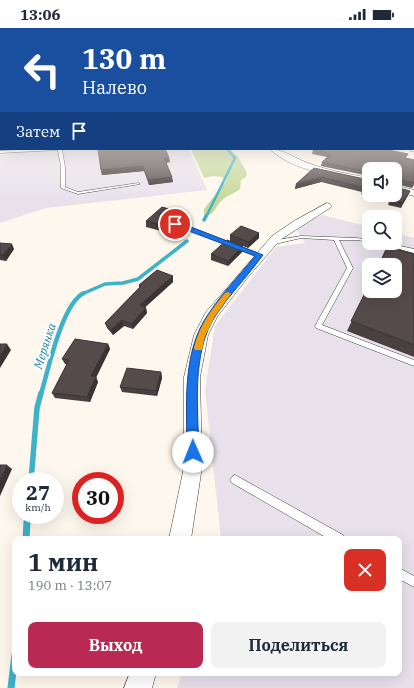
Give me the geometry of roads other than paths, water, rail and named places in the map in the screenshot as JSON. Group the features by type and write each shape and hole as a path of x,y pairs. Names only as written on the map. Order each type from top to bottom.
{"street":[{"path":"275,150 284,157 296,162 362,179"},
{"path":"402,190 414,193"},
{"path":"181,536 193,467 192,377 201,336 212,315 271,243 298,223 328,206"},
{"path":"138,688 143,676"}],"lane":[{"path":"0,152 38,150"},
{"path":"60,150 63,167 63,188 78,193 138,184"},
{"path":"175,224 260,255"},
{"path":"271,243 301,237 362,240"},
{"path":"336,239 350,268 318,326 414,364"},
{"path":"402,249 414,252"},
{"path":"235,480 334,536"},
{"path":"402,575 414,582"}],"waterway":[{"name":"Мерянка","path":"228,150 234,157"},
{"name":"Мерянка","path":"206,217 235,158 234,157"},
{"name":"Мерянка","path":"204,220 206,216"},
{"name":"Мерянка","path":"84,293 105,284 123,283 138,279 187,241"},
{"name":"Мерянка","path":"41,394 63,323 76,299 84,293"},
{"name":"Мерянка","path":"32,472 37,408 41,393"},
{"name":"Мерянка","path":"26,536 27,524"},
{"name":"Мерянка","path":"11,688 12,676"}]}
